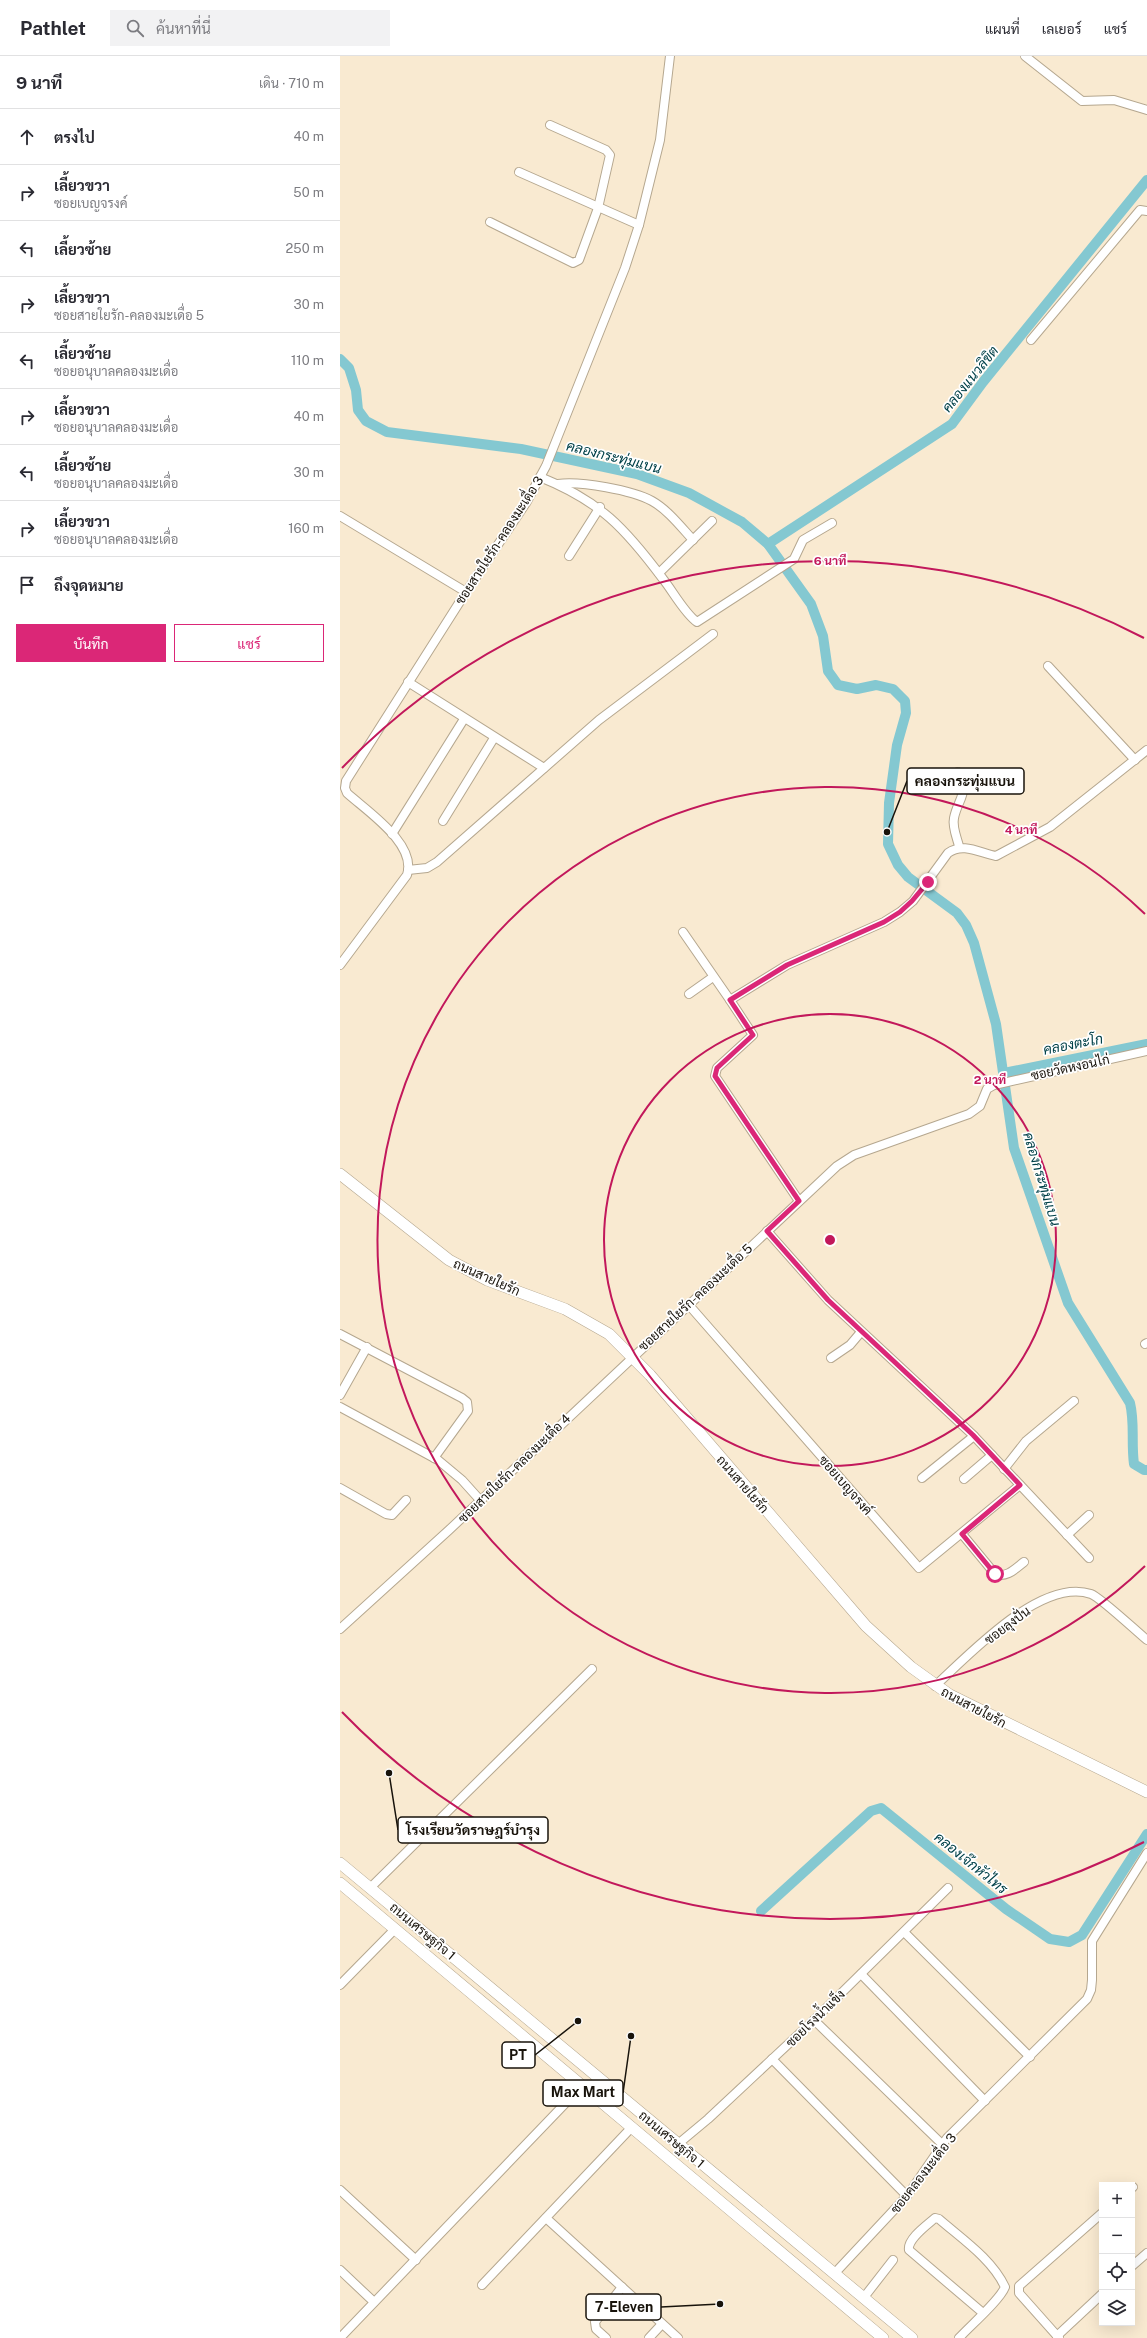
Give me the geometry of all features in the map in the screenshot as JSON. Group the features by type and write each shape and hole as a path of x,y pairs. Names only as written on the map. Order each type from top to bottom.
{"main road":[{"name":"ถนนสายใยรัก","path":"340,1174 449,1260 487,1280 565,1309 590,1322 608,1334 650,1375 866,1626 886,1646 935,1686 971,1707 1147,1792"},
{"name":"ถนนเศรษฐกิจ 1","path":"340,1863 586,2066 834,2274 865,2296 912,2338"},
{"name":"ถนนเศรษฐกิจ 1","path":"340,1884 632,2127 882,2338"}],"street":[{"name":"ซอยสายใยรัก-คลองมะเดื่อ 3","path":"408,870 409,863 405,850 392,834 342,787 466,592 526,503 546,466 622,275 639,225 660,140 670,56"},
{"path":"1026,56 1082,101 1114,100 1147,110"},
{"path":"490,222 573,263 579,260 598,208 610,155 606,150 550,125"},
{"path":"519,172 639,225"},
{"path":"1032,340 1041,326 1140,210 1147,211"},
{"path":"540,477 558,484 600,507 629,535 697,622 794,559 803,540 832,523"},
{"path":"558,484 580,483 609,488 652,501 693,540"},
{"path":"569,556 600,507"},
{"path":"340,516 466,592"},
{"path":"659,573 712,521"},
{"path":"340,965 407,875 408,870 427,868 437,862 599,720 713,634"},
{"path":"1048,666 1137,758 1147,760"},
{"path":"408,682 494,738 544,768"},
{"path":"392,834 464,719"},
{"path":"442,821 494,738"},
{"path":"730,1000 787,965 884,922 912,901 928,882 948,853 959,846 996,856 1012,849 1050,827 1147,750"},
{"path":"958,772 963,782 964,796 954,818 959,846"},
{"path":"683,932 753,1035 717,1068 715,1076 799,1201"},
{"path":"689,994 713,977"},
{"name":"ซอยวัดหงอนไก่","path":"994,1085 1010,1080 1147,1051"},
{"name":"ซอยสายใยรัก-คลองมะเดื่อ 5","path":"631,1357 837,1166 854,1155 969,1114 980,1106 987,1089 994,1085"},
{"path":"767,1231 824,1295 861,1332 974,1436 1089,1558"},
{"name":"ซอยเบญจรงค์","path":"688,1304 917,1566 922,1567 1020,1485"},
{"path":"831,1358 850,1345 861,1332"},
{"path":"340,1334 367,1347 467,1402 468,1411 434,1458"},
{"path":"340,1395 367,1347"},
{"name":"ซอยสายใยรัก-คลองมะเดื่อ 4","path":"340,1629 396,1579 631,1357"},
{"path":"1004,1469 1026,1441 1074,1401"},
{"path":"340,1407 434,1458 462,1480 480,1500"},
{"path":"922,1478 974,1436"},
{"path":"964,1479 992,1455"},
{"path":"340,1488 386,1514 392,1515 406,1500"},
{"path":"1067,1535 1089,1515"},
{"path":"962,1534 995,1574 1001,1576 1008,1574 1024,1562"},
{"name":"ซอยลุงปั่น","path":"935,1686 996,1630 1025,1608 1062,1592 1077,1591 1092,1594 1147,1640"},
{"path":"370,1888 592,1669"},
{"name":"ซอยคลองมะเดื่อ 3","path":"834,2274 907,2196 947,2138 1087,1999 1091,1990 1092,1980 1092,1941 1147,1853"},
{"name":"ซอยโรงน้ำแข็ง","path":"678,2144 708,2119 814,2020 948,1888"},
{"path":"340,1985 395,1929"},
{"path":"904,1932 1030,2057"},
{"path":"861,1974 985,2101"},
{"path":"814,2020 943,2145"},
{"path":"772,2059 907,2196"},
{"path":"340,2338 582,2086"},
{"path":"482,2285 632,2127"},
{"path":"340,2190 416,2260"},
{"path":"1099,2216 1019,2286 1019,2293 1058,2337 1099,2297"},
{"path":"546,2218 678,2338"},
{"path":"959,2338 983,2313 1005,2288 1004,2284 975,2251 939,2219 935,2218 916,2235 910,2244 909,2250 983,2313"},
{"path":"1135,2263 1147,2253"},
{"path":"865,2296 893,2260"},
{"path":"340,2270 374,2302"},
{"path":"606,2338 596,2329 595,2322 622,2287"},
{"path":"649,2338 662,2324"}],"waterway":[{"name":"คลองแนวลิขิต","path":"768,544 952,424 983,382 1147,180"},
{"name":"คลองกระทุ่มแบน","path":"340,359 349,368 356,390 358,410 366,421 387,432 521,449 637,474 689,493 742,522 768,544 811,604 823,636 828,671 838,685 857,689 876,685 893,689 905,701 906,713 897,745 889,803 888,844 898,865 908,877 957,913 966,925 974,943 996,1024 1014,1148 1068,1303 1130,1403 1134,1464 1144,1470 1147,1470"},
{"name":"คลองตะโก","path":"1004,1073 1147,1044"},
{"name":"คลองเจ๊กหัวไทร","path":"761,1911 871,1811 881,1808 1006,1909 1050,1939 1069,1942 1082,1935 1147,1834"}],"place":[{"name":"คลองกระทุ่มแบน","path":"887,832"},
{"name":"โรงเรียนวัดราษฎร์บํารุง","path":"389,1773"},
{"name":"PT","path":"578,2021"},
{"name":"Max Mart","path":"631,2036"},
{"name":"7-Eleven","path":"720,2304"}],"route":[{"path":"928,882 912,901 900,912 884,922 787,965 730,1000 753,1035 717,1068 715,1076 799,1201 767,1231 828,1300 973,1435 1020,1485 962,1534 995,1574"}]}
